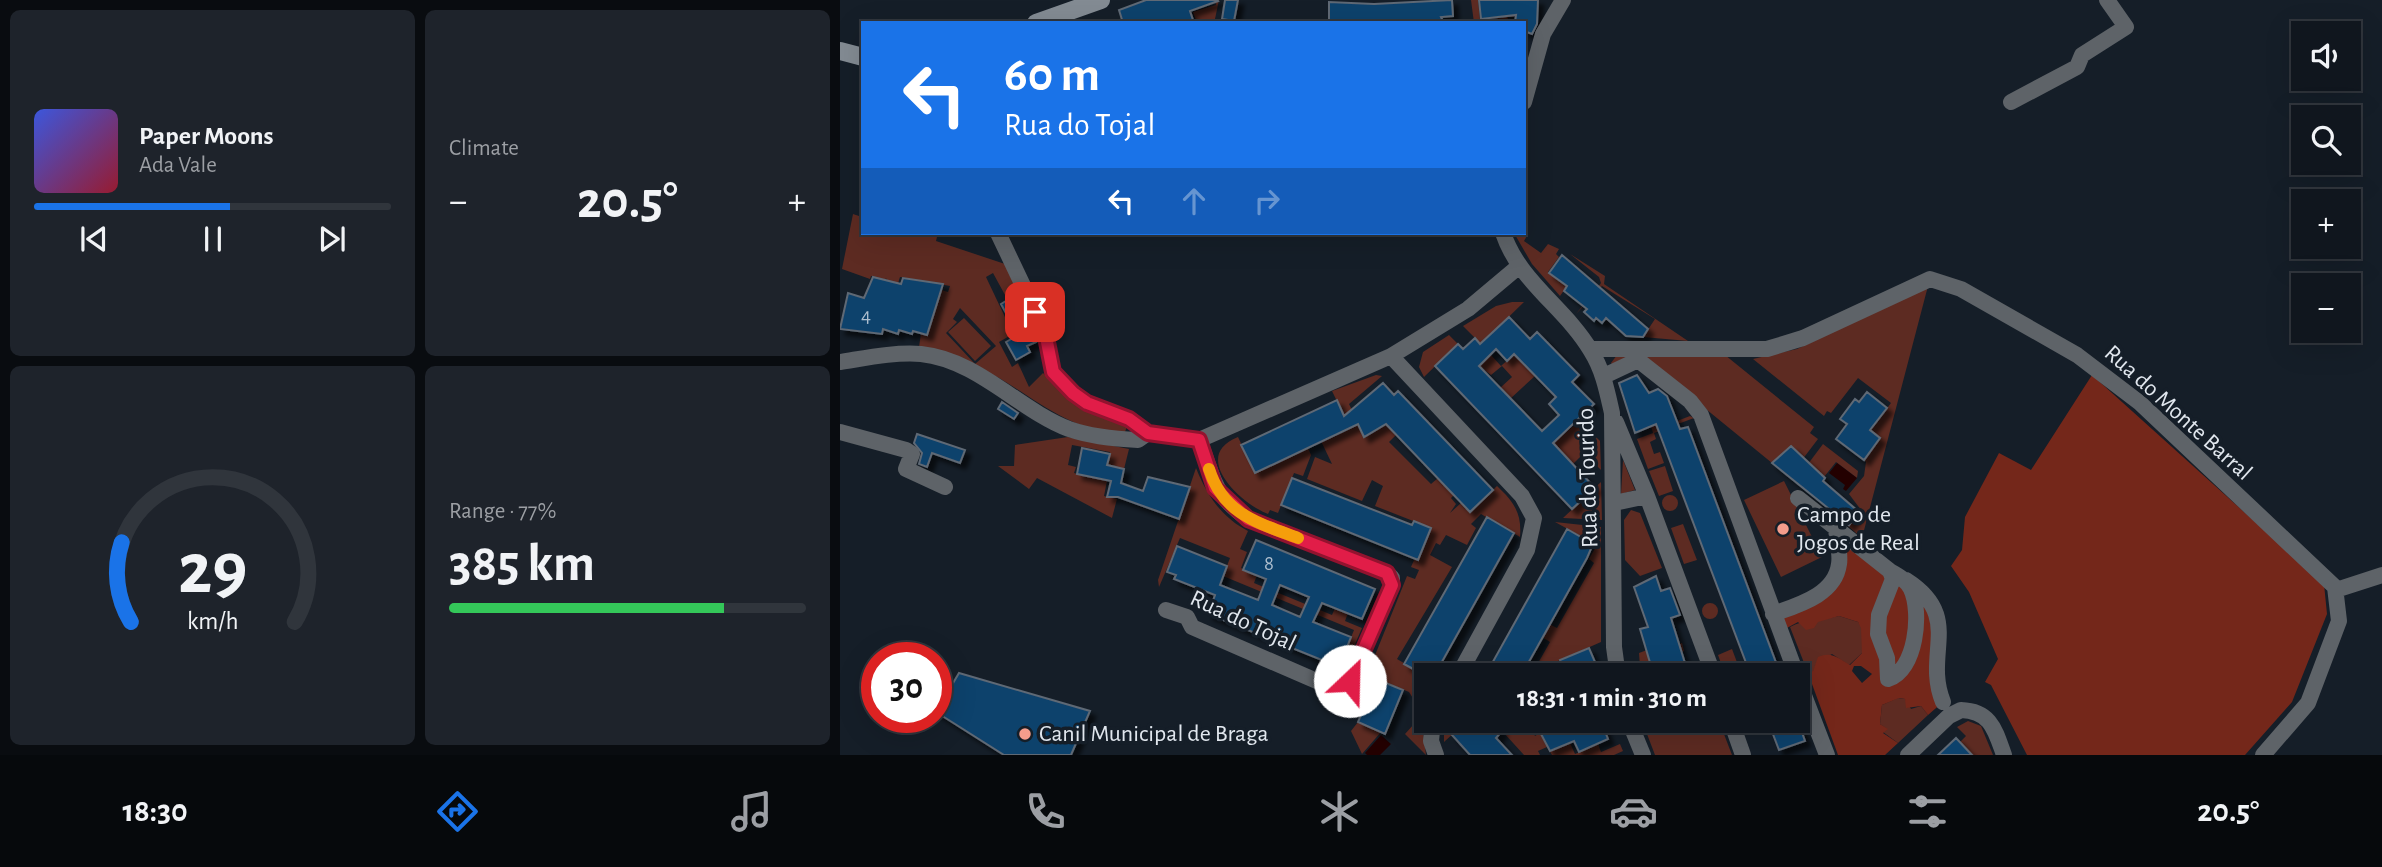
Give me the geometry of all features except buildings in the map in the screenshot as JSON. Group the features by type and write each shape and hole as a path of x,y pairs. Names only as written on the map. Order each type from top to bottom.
{"street":[{"path":"1042,21 1101,0"},
{"path":"1526,95 1543,34 1563,0"},
{"path":"2011,102 2077,67 2082,55 2126,27 2107,0"},
{"path":"840,51 861,56"},
{"path":"999,235 1045,332 1053,372 1087,403 1129,419 1148,433 1199,440 1391,356 1468,309 1518,267"},
{"name":"Rua do Tourido","path":"1504,235 1518,267 1590,349 1604,376 1612,413 1616,663"},
{"name":"Rua do Monte Barral","path":"1590,349 1767,349 1803,338 1930,279 1961,289 2077,355 2140,403 2336,590"},
{"path":"840,362 891,355 921,355 941,359 996,384 1068,429 1104,438 1138,440 1148,433"},
{"path":"1391,356 1522,496 1534,518 1527,550 1465,663"},
{"path":"1604,376 1637,359 1690,401 1701,415 1792,663"},
{"path":"1612,413 1647,496 1709,663"},
{"path":"840,432 906,450 912,454 906,469 945,487"},
{"name":"Rua do Tojal","path":"1166,610 1187,617 1192,627 1335,689 1344,688 1350,681 1392,585 1387,573 1248,519 1232,507 1215,488 1199,440"},
{"path":"1614,503 1647,496"},
{"path":"1798,498 1890,570 1926,594 1935,605 1940,647 1936,676 1943,702"},
{"path":"1773,614 1809,601 1834,578 1840,562 1835,545 1836,526"},
{"path":"1890,570 1894,579 1879,615 1878,634 1887,658 1888,680 1894,678 1909,660 1915,637 1912,591 1905,580"},
{"path":"2263,755 2308,704 2339,621 2336,590 2382,575"},
{"path":"1810,710 1827,755"},
{"path":"1908,755 1949,716 1961,710 1985,715 1993,724 2004,755"},
{"path":"1432,733 1431,741 1437,755"},
{"path":"1634,733 1643,755"},
{"path":"1735,733 1743,755"}],"shaded area":[{"path":"1215,0 1219,0 1215,19 1196,21 1193,12 1216,5"},
{"path":"1471,0 1478,0 1480,20 1502,18 1501,0 1516,0 1514,17 1508,17 1507,21 1474,21"},
{"path":"853,214 861,217 861,235 938,235 936,241 1005,264 1022,300 1017,303 1010,292 1005,295 993,273 986,277 1013,334 999,342 1012,367 1018,363 1029,387 1043,373 1069,397 1128,423 1125,432 1090,428 1074,422 999,378 939,351 919,347 921,333 927,334 941,290 948,292 950,286 900,277 893,299 886,278 879,298 882,279 871,276 870,279 842,269","holes":["960,308 996,346 975,364 946,333 957,322 953,319"]},
{"path":"1528,234 1524,241 1541,253 1548,244 1559,249 1556,254 1559,257 1548,272 1567,286 1560,296 1532,264 1515,235"},
{"path":"1570,254 1605,276 1604,284 1688,341 1643,337 1655,319 1602,286 1576,314 1601,283 1599,277"},
{"path":"1928,286 1862,538 1848,526 1861,510 1849,494 1864,476 1864,460 1880,438 1870,430 1891,403 1858,378 1831,413 1827,411 1824,416 1753,359 1797,349"},
{"path":"1524,302 1481,344 1501,366 1514,354 1535,376 1510,399 1500,388 1512,377 1502,366 1491,375 1479,366 1474,350 1480,343 1463,326 1496,306"},
{"path":"964,318 991,346 975,361 948,332"},
{"path":"1449,335 1458,344 1424,377 1419,367 1423,352"},
{"path":"1646,351 1698,357 1725,355 1814,427 1810,433 1818,439 1802,460 1802,455 1791,446 1772,463 1641,356 1613,366 1611,363 1617,355"},
{"path":"1376,375 1382,376 1349,404 1363,433 1375,413 1396,435 1389,442 1431,484 1438,478 1454,495 1451,498 1456,504 1450,513 1461,503 1470,512 1497,486 1512,503 1520,521 1520,537 1481,514 1471,524 1476,528 1467,545 1446,535 1440,545 1436,543 1430,555 1452,567 1397,659 1414,669 1414,700 1409,692 1367,675 1407,576 1415,579 1419,570 1411,567 1415,558 1419,559 1431,528 1375,506 1383,486 1372,480 1362,501 1307,479 1315,457 1332,464 1321,441 1350,428 1332,391"},
{"path":"2092,375 2324,584 2327,614 2292,702 2245,755 2027,755 1991,685 1985,682 1998,659 1969,592 1951,566 1962,550 1965,517 1999,453 2031,470"},
{"path":"1690,416 1694,418 1654,433 1656,439 1650,442 1654,454 1660,452 1664,463 1648,469 1637,439 1653,433 1651,426 1657,424 1659,428"},
{"path":"1580,421 1600,441 1601,470 1584,453 1573,464 1552,443"},
{"path":"1068,437 1129,449 1124,469 1107,465 1110,452 1072,445 1068,465 1076,467 1074,473 1107,481 1104,496 1117,499 1112,518 1037,478 1029,489 998,466 1014,466 1015,445"},
{"path":"1238,437 1255,473 1308,448 1311,455 1303,476 1294,473 1278,513 1270,510 1268,514 1257,508 1234,490 1224,478 1218,456 1224,445"},
{"path":"1823,444 1858,471 1857,478 1836,462 1824,477 1808,464"},
{"path":"1623,460 1635,490 1621,494"},
{"path":"1837,463 1857,478 1846,491 1843,489 1845,485 1829,473"},
{"path":"1665,466 1673,491 1659,496 1649,471"},
{"path":"1196,468 1216,504 1230,519 1248,531 1240,549 1247,552 1241,568 1257,575 1254,583 1332,615 1335,608 1348,613 1345,621 1362,628 1342,674 1336,675 1354,630 1223,576 1230,558 1180,538 1159,587 1158,580"},
{"name":"Campo de Jogos de Real","path":"1784,481 1822,557 1781,577 1744,500"},
{"path":"1601,482 1602,520 1563,518"},
{"path":"1667,495 1673,495 1678,503 1676,509 1667,511 1662,506 1662,500"},
{"path":"1631,510 1640,513 1662,568 1640,576 1625,560 1624,520"},
{"path":"1555,522 1601,527 1601,642 1553,663 1538,663 1550,642 1542,637 1549,624 1557,628 1594,563 1589,559 1597,545"},
{"path":"1683,524 1697,560 1684,564 1671,528"},
{"path":"1836,526 1926,594 1943,702 1928,715 1921,706 1906,708 1905,699 1899,698 1882,705 1880,724 1888,729 1883,733 1898,743 1885,755 1838,755 1810,672 1818,657 1823,655 1831,655 1850,665 1862,653 1861,628 1858,622 1839,616 1818,622 1814,628 1806,630 1798,622 1785,629 1779,612 1834,578","holes":["1854,666 1861,666 1872,674 1862,683 1852,671"]},
{"path":"1710,603 1718,611 1710,619 1702,611"},
{"path":"1839,616 1858,622 1862,627 1862,653 1849,665 1832,654 1817,662 1813,672 1810,673 1810,663 1804,663 1790,627 1807,621"},
{"path":"1682,643 1684,651 1656,663 1640,663 1639,653 1647,650 1649,654"},
{"path":"1732,649 1737,663 1721,663 1718,655"},
{"path":"1898,698 1905,699 1911,709 1921,706 1928,715 1898,743 1883,732 1887,729 1880,724 1882,705"},
{"path":"1968,721 1981,726 1993,755 1972,755 1960,742 1966,736 1957,727"},
{"path":"1358,722 1381,732 1362,754 1351,731"},
{"path":"1414,724 1414,733 1423,733 1426,755 1405,734"},
{"path":"1444,733 1454,733 1444,742"},
{"path":"1504,733 1534,733 1535,736 1543,733 1541,734 1548,747 1561,742 1563,746 1570,743 1575,754 1598,744 1601,752 1620,744 1623,751 1614,755 1552,755 1547,747 1538,751 1540,755 1524,755"},
{"path":"1647,733 1724,733 1732,755 1655,755"},
{"path":"1381,735 1391,744 1380,755 1367,755 1365,753"}],"slow traffic":[{"path":"1209,469 1215,488 1232,507 1248,519 1298,538"}],"place":[{"name":"Campo de Jogos de Real","path":"1783,529"},
{"name":"Canil Municipal de Braga","path":"1025,734"}],"route":[{"path":"1035,312 1045,332 1053,372 1073,393 1101,410 1129,419 1148,433 1199,440 1215,488 1232,507 1248,519 1387,573 1392,578 1392,585 1350,681"}]}
